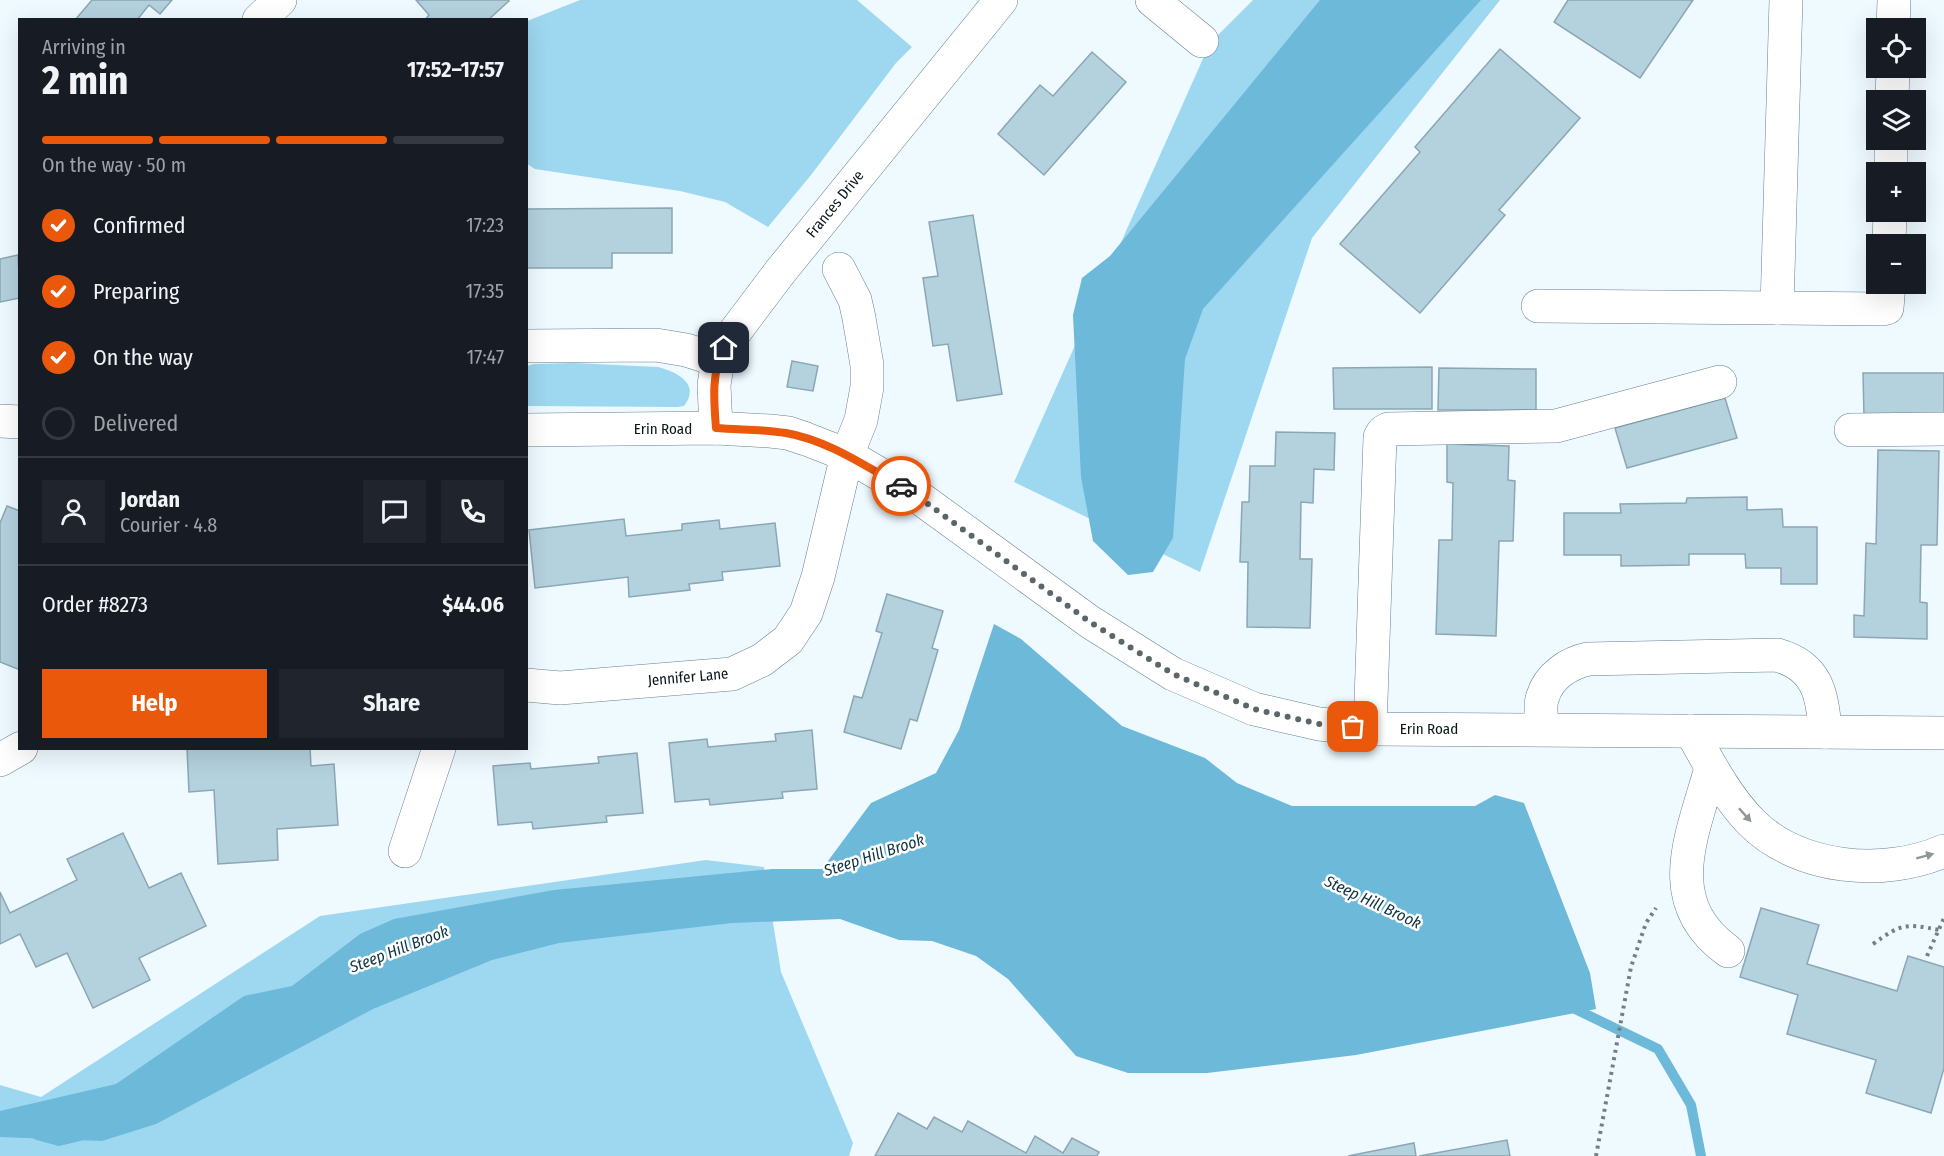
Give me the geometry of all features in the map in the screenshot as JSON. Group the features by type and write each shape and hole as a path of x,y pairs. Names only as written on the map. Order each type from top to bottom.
{"street":[{"path":"261,18 280,0"},
{"name":"Frances Drive","path":"716,428 714,385 718,360 731,336 780,272 1001,0"},
{"path":"1152,0 1202,41"},
{"path":"1777,308 1786,0"},
{"path":"1893,18 1894,0"},
{"name":"Jennifer Lane","path":"528,685 560,688 732,674 762,660 788,640 806,613 818,577 847,455 861,420 868,376 855,300 839,269"},
{"path":"1538,306 1882,309 1887,308 1888,294"},
{"path":"528,346 656,345 686,350 718,360"},
{"path":"1370,729 1380,437 1383,432 1388,429 1556,426 1720,382"},
{"path":"0,422 18,422"},
{"name":"Erin Road","path":"528,430 716,428 788,433 847,455 917,496 1090,622 1173,674 1254,709 1319,724 1370,729 1944,733"},
{"path":"1851,430 1944,429"},
{"path":"1542,729 1542,698 1547,686 1565,668 1576,662 1588,659 1777,655 1802,665 1814,680 1824,709 1825,732"},
{"path":"1691,731 1733,802 1753,824 1778,843 1804,855 1833,863 1884,865 1913,860 1944,850"},
{"path":"0,760 18,750"},
{"path":"405,851 438,750"},
{"path":"1711,768 1686,856 1686,884 1691,903 1704,930 1728,951"}],"path":[{"path":"1596,1156 1630,967 1646,923 1668,894 1678,886 1686,884"},
{"path":"1927,956 1944,918"},
{"path":"1873,944 1898,928 1909,925 1939,930"}],"shaded area":[{"path":"580,0 857,0 912,47 896,63 811,175 768,227 725,202 680,191 535,169 528,165 528,21"},
{"path":"1253,0 1500,0 1312,238 1200,572 1014,482 1210,43"},
{"path":"574,363 658,367 684,380 690,391 689,398 684,406 677,407 528,406 528,366"},
{"path":"706,860 764,867 781,972 853,1143 849,1156 0,1156 0,1085 41,1097 320,916"}],"water":[{"path":"1320,0 1481,0 1203,309 1185,359 1173,538 1153,572 1128,575 1093,541 1081,477 1073,315 1082,278 1110,256"},
{"path":"994,624 1021,639 1122,726 1205,758 1237,783 1292,806 1475,806 1495,795 1524,803 1590,973 1596,1009 1356,1055 1207,1073 1128,1073 1076,1056 1008,979 976,956 932,941 899,940 840,919 732,923 559,943 492,960 373,1009 156,1124 102,1141 0,1137 0,1111 116,1084 244,996 292,986 360,934 394,919 554,890 772,869 822,869 871,803 936,773 959,730"}],"building":[{"path":"92,0 172,0 160,14 149,5 139,18 77,18"},
{"path":"416,0 509,1 490,18 427,18 429,15"},
{"path":"1568,0 1693,0 1640,78 1554,22"},
{"path":"1500,49 1580,118 1499,210 1505,215 1420,313 1340,244 1420,152 1415,147"},
{"path":"1092,52 1126,82 1044,175 998,134 1040,85 1053,96"},
{"path":"672,208 672,253 612,253 612,268 528,268 528,209"},
{"path":"973,215 1002,394 957,401 948,344 933,346 923,278 938,276 929,222"},
{"path":"18,255 18,298 0,302 0,259"},
{"path":"792,361 818,366 813,391 787,387"},
{"path":"1432,367 1432,409 1334,409 1333,368"},
{"path":"1439,368 1536,369 1536,410 1438,410"},
{"path":"1863,373 1944,373 1944,417 1864,417"},
{"path":"1725,398 1737,438 1627,468 1615,428"},
{"path":"1276,432 1335,433 1334,470 1314,469 1313,503 1301,502 1300,559 1312,559 1310,628 1247,627 1248,562 1240,562 1242,502 1249,502 1250,466 1275,466"},
{"path":"1447,444 1509,446 1508,480 1515,481 1513,541 1499,541 1496,636 1436,634 1439,540 1452,540 1453,483 1447,482"},
{"path":"1878,450 1939,451 1937,545 1921,545 1920,602 1927,603 1927,639 1854,637 1854,615 1864,616 1866,543 1876,544"},
{"path":"1747,497 1747,510 1782,509 1783,527 1817,527 1817,584 1781,584 1781,568 1746,568 1745,554 1689,554 1689,565 1621,566 1621,555 1564,555 1564,513 1621,513 1620,504 1686,503 1687,498"},
{"path":"7,506 18,510 18,669 0,662 0,523"},
{"path":"624,519 626,536 682,530 682,524 719,520 720,529 775,523 780,566 722,572 723,580 689,584 690,590 629,597 628,577 535,588 529,530"},
{"path":"887,594 943,611 932,648 938,650 917,721 910,719 901,749 844,732 854,696 862,698 882,633 876,631"},
{"path":"812,730 817,789 782,792 783,798 710,805 709,799 675,802 669,743 707,739 708,747 776,741 775,734"},
{"path":"187,750 310,750 311,766 334,764 338,825 277,829 278,860 218,864 214,790 189,792"},
{"path":"637,753 643,813 606,816 607,822 533,829 532,822 498,825 493,766 530,763 531,769 599,763 598,757"},
{"path":"123,833 149,888 181,873 206,926 139,958 150,980 93,1008 67,953 36,967 20,934 0,944 0,892 10,913 77,880 67,859"},
{"path":"1761,908 1819,925 1807,964 1897,991 1908,956 1944,967 1944,1068 1931,1113 1866,1093 1876,1060 1787,1034 1798,995 1740,977"},
{"path":"898,1113 927,1129 934,1117 962,1132 968,1121 1026,1153 1035,1136 1063,1153 1072,1138 1099,1152 1097,1156 875,1156"},
{"path":"1507,1140 1510,1156 1419,1156"},
{"path":"1414,1143 1416,1156 1348,1156"}],"waterway":[{"name":"Steep Hill Brook","path":"1569,1006 1658,1049 1691,1105 1701,1156"},
{"name":"Steep Hill Brook","path":"37,1135 59,1141 80,1136"}],"way so far":[{"path":"901,486 1090,622 1173,674 1254,709 1319,724 1353,727"}],"route":[{"path":"724,348 718,360 714,385 716,428 788,433 847,455 901,486"}]}
